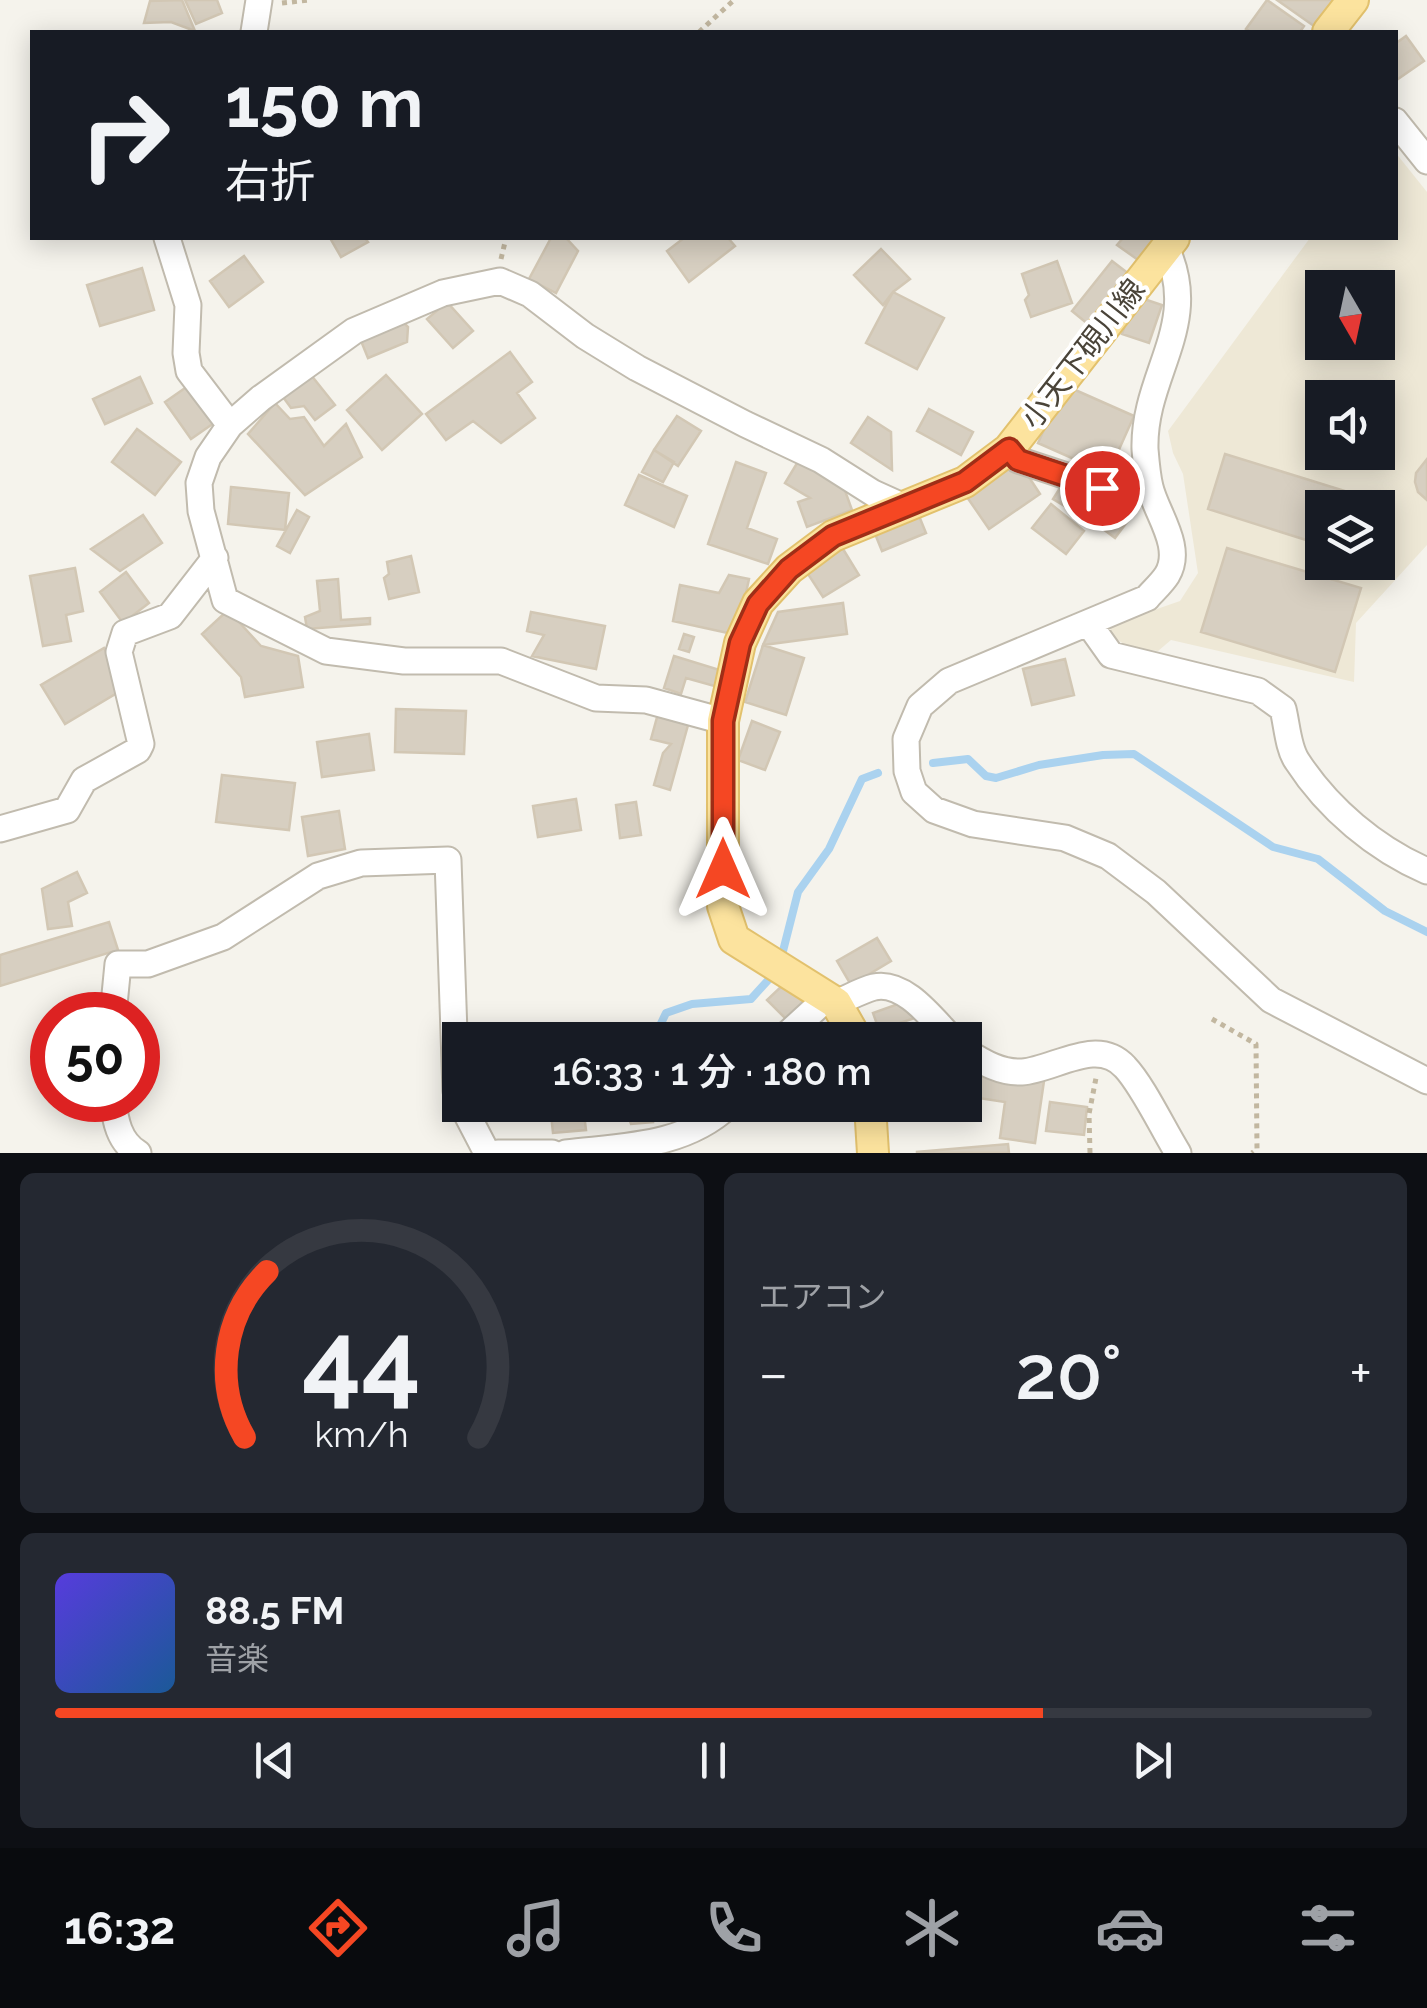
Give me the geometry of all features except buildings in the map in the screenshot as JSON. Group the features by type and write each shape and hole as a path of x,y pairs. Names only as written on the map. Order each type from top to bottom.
{"main road":[{"path":"1330,30 1354,0"},
{"name":"小天下硯川線","path":"846,1022 832,1000 734,939 723,906 723,721 740,643 758,604 789,569 833,536 965,482 1009,449 1170,243"},
{"path":"871,1122 873,1153"}],"street":[{"path":"254,30 258,0"},
{"path":"1398,124 1427,161"},
{"path":"167,240 188,305 189,372 230,425"},
{"path":"1170,243 1180,296 1178,318 1147,418 1146,449 1150,490 1172,553 1169,572 1147,598 949,681 920,706 906,739 907,772 914,792 934,810 974,824 1065,838 1108,856 1156,892 1271,1000 1427,1082"},
{"path":"723,721 646,700 596,698 501,661 404,661 326,651 226,600 201,511 199,483 208,457 230,425 261,398 354,330 443,293 500,282 530,294 585,336 637,368 904,506"},
{"path":"1009,449 1018,460 1102,488 1150,490"},
{"path":"0,829 67,810 84,780 138,750 141,744 119,652 124,633 170,616 214,558"},
{"path":"1089,624 1110,655 1258,692 1283,709 1295,759 1343,815 1393,856 1427,871"},
{"path":"115,992 118,964 148,964 223,937 318,876 361,863 448,860 454,1022"},
{"path":"804,1022 832,1000 884,986 912,1000 935,1022"},
{"path":"982,1062 992,1068 1023,1072 1076,1056 1103,1056 1124,1064 1178,1153"},
{"path":"116,1122 127,1147 138,1153"},
{"path":"471,1122 487,1153"},
{"path":"566,1153 671,1140 712,1122"},
{"path":"498,1153 552,1153"}],"path":[{"path":"701,30 734,0"},
{"path":"1212,1019 1256,1044 1257,1148 1252,1153"},
{"path":"1090,1153 1089,1114 1103,1056"}],"shaded area":[{"path":"1398,156 1427,192 1427,545 1356,623 1354,682 1171,640 1158,651 1130,648 1110,635 1111,625 1180,601 1198,573 1183,474 1168,431 1309,240 1398,240"}],"waterway":[{"path":"933,763 968,759 986,776 996,778 1039,765 1134,754 1273,847 1318,859 1385,911 1427,932"},
{"path":"782,955 798,892 829,849 862,779 878,773"},
{"path":"662,1022 666,1013 692,1004 751,999 770,978"}],"route":[{"path":"723,869 723,721 740,643 758,604 789,569 833,536 965,482 1009,449 1018,460 1102,488"}]}
